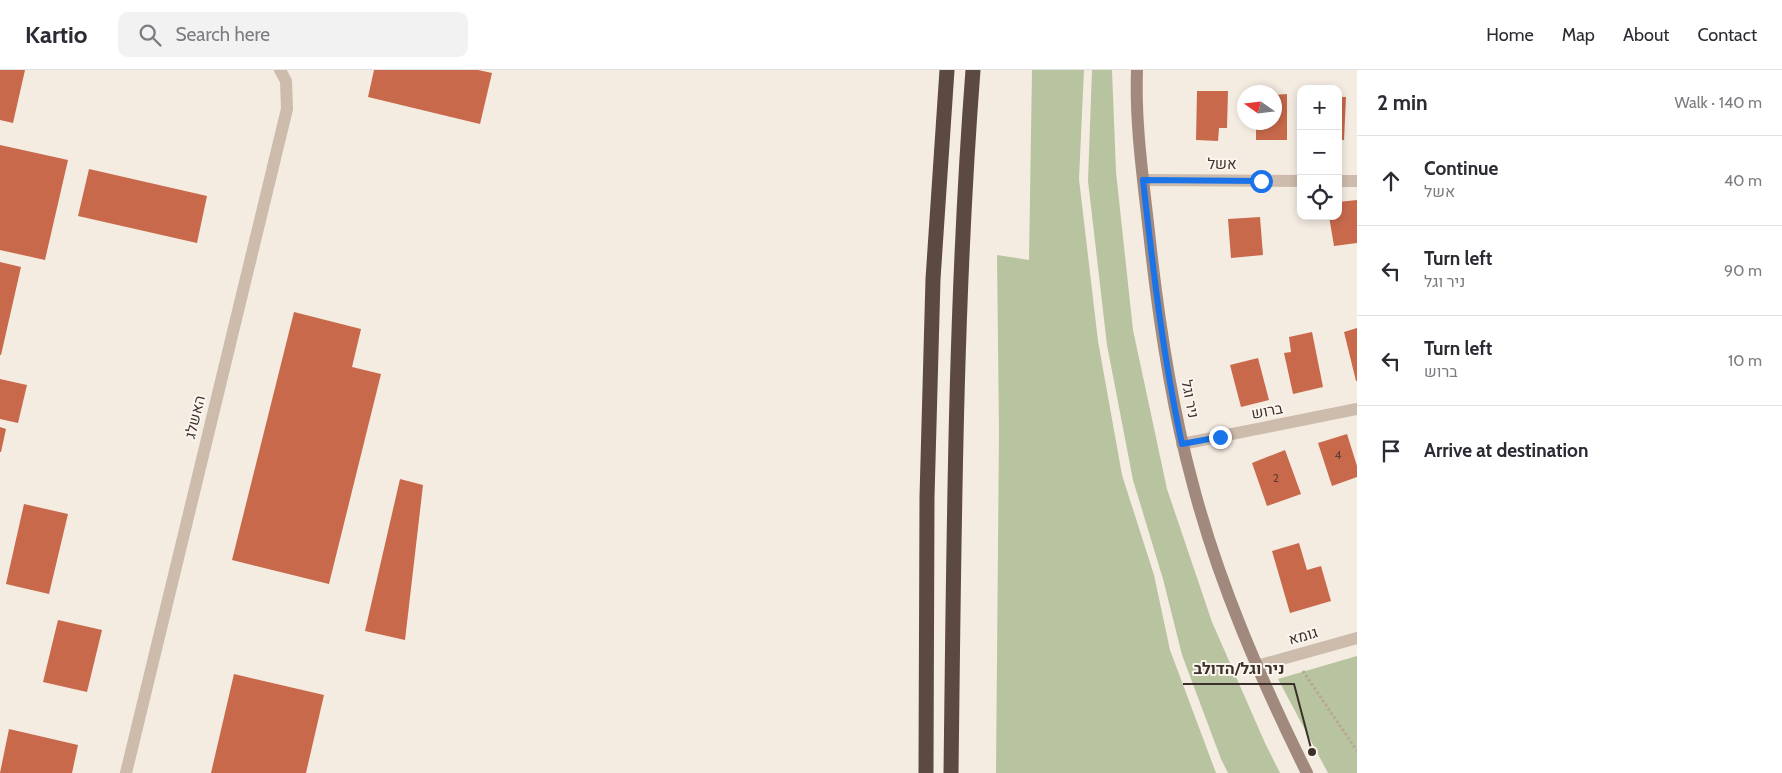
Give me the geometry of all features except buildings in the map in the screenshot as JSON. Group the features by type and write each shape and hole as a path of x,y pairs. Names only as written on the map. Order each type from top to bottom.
{"highway":[{"path":"926,773 927,496 933,279 947,70"},
{"path":"951,773 955,423 965,187 973,70"}],"street":[{"name":"האשלג","path":"126,773 287,109 286,81 280,70"},
{"name":"ניר וגל","path":"1137,70 1136,101 1154,276 1164,348 1182,444 1207,533 1224,583 1257,666 1307,773"},
{"name":"אשל","path":"1143,180 1297,181"},
{"path":"1342,181 1357,181"},
{"name":"ברוש","path":"1182,444 1357,409"},
{"name":"גומא","path":"1257,666 1357,638"}],"path":[{"path":"1293,656 1357,750"}],"green space":[{"path":"1032,70 1084,70 1079,179 1098,341 1122,475 1154,575 1170,650 1216,773 996,773 999,432 997,255 1029,260"},
{"path":"1092,70 1112,70 1116,172 1133,330 1167,489 1212,622 1280,773 1228,773 1182,655 1163,579 1133,480 1107,345 1088,181"},
{"path":"1357,656 1357,773 1328,773 1278,679"}],"place":[{"name":"ניר וגל/הדולב","path":"1312,752"}],"route":[{"path":"1220,437 1182,444 1164,348 1143,180 1261,181"}]}
